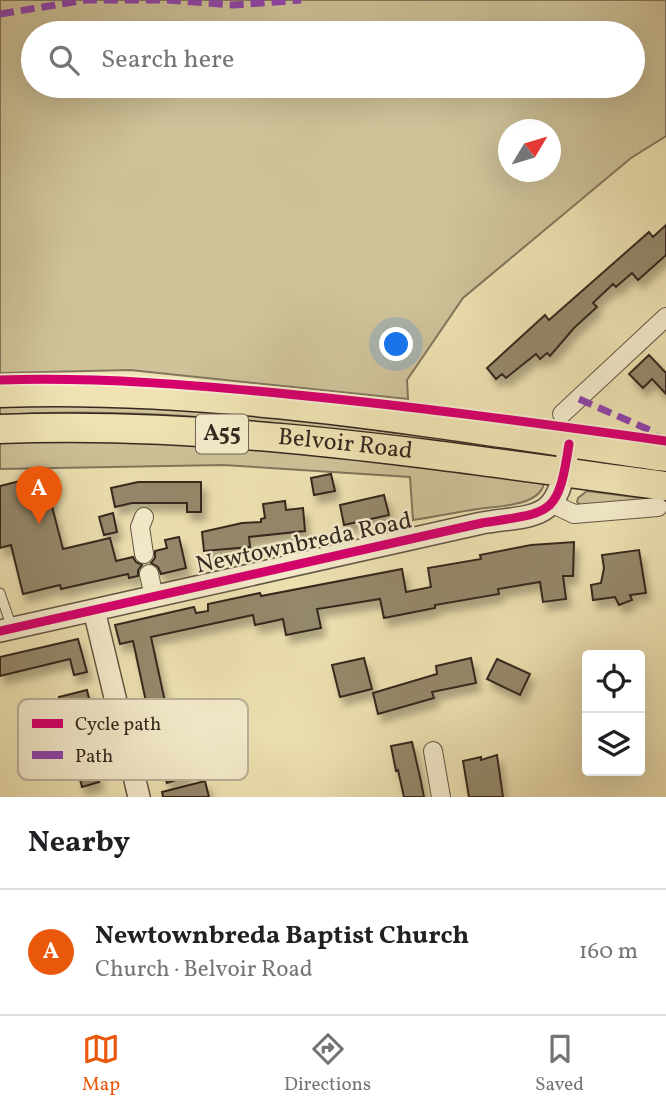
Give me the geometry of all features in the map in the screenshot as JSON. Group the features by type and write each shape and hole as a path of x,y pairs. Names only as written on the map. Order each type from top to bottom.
{"highway":[{"name":"Belvoir Road","path":"0,393 194,397 396,419 569,443"},
{"name":"Belvoir Road","path":"0,429 122,429 218,433 309,441 564,473"},
{"name":"A55","path":"569,443 666,457"},
{"name":"A55","path":"564,473 662,497"}],"street":[{"path":"562,414 666,317"},
{"path":"569,443 559,495 553,503 562,510 574,514 662,497"},
{"name":"Newtownbreda Road","path":"6,629 482,523 522,517 537,513 553,503"},
{"path":"144,517 140,527 144,554"},
{"path":"149,574 154,597"},
{"path":"94,610 115,699"},
{"path":"433,751 441,797"}],"lane":[{"path":"0,593 6,629"}],"shaded area":[{"path":"0,0 666,0 666,136 631,158 463,298 407,380 408,399 130,370 0,373"},
{"path":"0,404 82,404 256,414 545,453 544,458 205,418 68,412 0,415"},
{"path":"0,441 223,445 480,473 544,483 541,491 534,497 516,504 413,520 410,477 223,465 0,469"},
{"path":"587,491 650,499 650,502 580,505 578,498"}],"building":[{"path":"666,225 666,255 638,280 632,273 616,287 613,284 593,303 597,307 550,356 547,353 540,359 536,354 506,378 502,374 496,379 487,368 545,315 549,320 649,232 653,237"},
{"path":"649,355 666,373 666,394 652,379 643,388 629,374"},
{"path":"331,474 335,491 314,495 311,478"},
{"path":"32,478 37,498 49,495 63,549 110,538 116,561 133,557 142,565 138,576 129,578 128,574 61,589 60,585 23,594 11,545 0,548 0,486"},
{"path":"138,482 201,482 201,512 187,512 187,503 132,503 115,507 111,488"},
{"path":"384,495 389,515 344,525 340,505"},
{"path":"285,501 286,510 303,508 305,531 249,537 250,547 204,551 202,532 242,523 261,522 261,519 265,518 263,504"},
{"path":"113,513 117,532 104,535 99,517"},
{"path":"179,537 186,568 161,574 158,567 151,563 155,558 155,551 167,548 165,540"},
{"path":"574,542 573,576 563,576 566,599 543,602 540,582 498,589 499,594 435,605 435,608 384,618 380,599 317,609 321,628 286,635 283,619 255,625 253,615 151,637 164,699 145,699 133,641 120,644 115,625 194,607 196,613 208,611 208,604 402,569 406,592 431,587 428,568 481,559 480,555 531,545"},
{"path":"639,550 646,593 630,595 632,600 619,605 615,597 593,600 591,585 601,583 604,568 602,555"},
{"path":"78,639 87,672 74,675 70,659 0,676 0,657"},
{"path":"364,658 372,689 340,697 332,665"},
{"path":"471,658 476,683 432,692 434,698 378,714 373,693 437,674 436,666"},
{"path":"497,659 530,674 520,695 487,679"},
{"path":"87,690 89,699 60,699"},
{"path":"412,742 424,797 404,797 398,770 396,771 391,746"},
{"path":"497,755 503,797 469,797 463,761 481,757 481,760"},
{"path":"80,780 98,780 99,782 82,787"},
{"path":"205,781 209,797 163,797 162,792"}],"marked path":[{"path":"0,14 86,0 168,0 234,5 301,0"},
{"path":"579,399 654,432 656,437"}],"cycle path":[{"path":"0,380 112,381 260,391 435,410 666,441"},
{"path":"0,631 537,512 548,507 561,486 569,444"}],"place":[{"name":"Newtownbreda Baptist Church","path":"39,524"}]}
